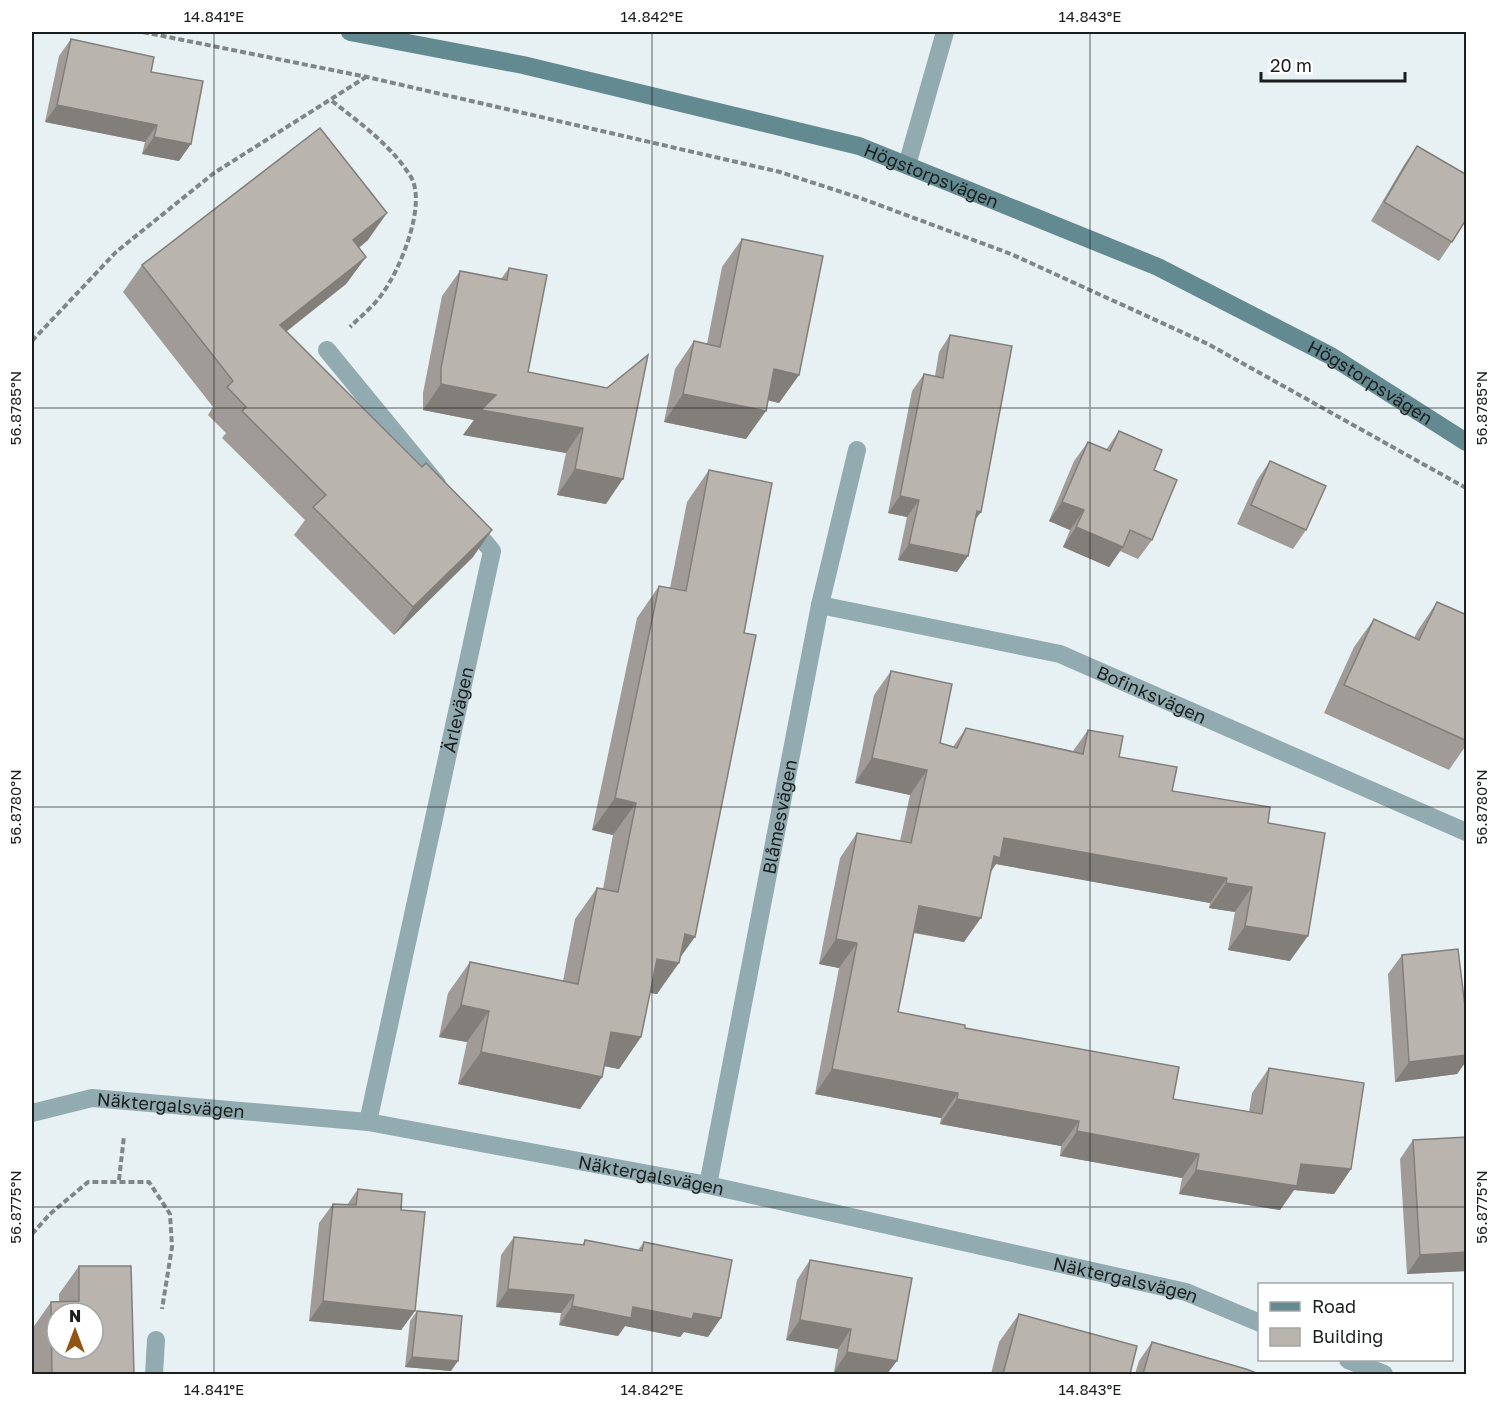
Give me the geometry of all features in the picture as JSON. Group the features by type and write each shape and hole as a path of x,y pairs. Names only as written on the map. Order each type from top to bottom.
{"street":[{"name":"Högstorpsvägen","path":"350,32 523,64 859,146 1158,267 1330,356 1467,442"},
{"path":"907,165 945,32"},
{"name":"Ärlevägen","path":"327,350 492,551 368,1122"},
{"name":"Blåmesvägen","path":"708,1185 820,605 857,450"},
{"name":"Bofinksvägen","path":"820,605 1060,654 1467,832"},
{"name":"Näktergalsvägen","path":"32,1113 93,1098 368,1122 708,1185 1186,1292 1258,1322"},
{"path":"154,1374 156,1340"},
{"path":"1353,1361 1384,1374"}],"path":[{"path":"144,32 367,76 780,172 863,199 1001,250 1208,344 1467,488"},
{"path":"32,341 116,252 214,173 367,76"},
{"path":"327,350 382,294 408,244 416,215 412,179 379,138 332,100"},
{"path":"119,1180 128,1102"},
{"path":"32,1234 50,1214 88,1182 119,1180 149,1182 170,1214 172,1247 156,1340"}],"building":[{"path":"71,39 154,57 151,72 203,81 191,144 154,137 157,125 57,105"},
{"path":"320,128 387,213 353,240 366,257 280,325 422,467 426,463 492,530 413,607 313,507 326,495 242,411 246,407 227,387 233,381 142,265"},
{"path":"1417,146 1467,175 1467,218 1452,242 1384,202"},
{"path":"742,239 823,256 799,375 774,369 766,411 683,394 694,341 720,347"},
{"path":"509,268 547,275 528,372 607,388 648,355 623,479 575,469 583,428 481,410 496,395 441,384 441,368 460,271 507,280"},
{"path":"950,335 1012,346 981,512 977,511 968,556 909,544 919,500 900,496 924,374 943,378"},
{"path":"1119,431 1162,450 1154,470 1177,480 1152,540 1130,530 1123,547 1076,527 1084,510 1062,502 1088,442 1110,451"},
{"path":"1270,461 1326,486 1306,530 1251,505"},
{"path":"709,470 772,483 744,633 756,635 695,937 685,934 679,963 657,959 641,1037 611,1032 602,1077 481,1052 489,1011 461,1005 470,962 578,984 597,888 618,892 636,803 615,798 659,586 686,591"},
{"path":"1437,602 1467,615 1467,741 1344,685 1374,619 1419,640"},
{"path":"891,671 952,684 940,743 957,748 966,728 1083,754 1088,730 1123,736 1119,757 1177,767 1172,791 1270,807 1268,823 1325,833 1308,936 1245,926 1252,887 1226,883 1227,878 1004,838 1000,858 994,856 981,918 919,906 898,1012 965,1025 965,1028 1179,1067 1173,1099 1262,1114 1269,1068 1364,1083 1351,1169 1301,1164 1297,1186 1196,1170 1199,1154 1077,1131 1079,1121 957,1099 958,1093 832,1069 857,943 836,939 857,833 911,843 927,770 872,758"},
{"path":"1458,949 1467,1023 1467,1055 1409,1062 1402,955"},
{"path":"1467,1137 1467,1252 1420,1255 1413,1140"},
{"path":"358,1189 402,1194 401,1210 425,1212 415,1311 323,1301 333,1204 356,1205"},
{"path":"514,1237 584,1245 585,1240 642,1251 644,1242 732,1260 721,1318 694,1313 692,1319 633,1307 631,1318 572,1306 574,1295 508,1289"},
{"path":"810,1260 912,1278 897,1361 847,1352 851,1329 800,1320"},
{"path":"79,1266 131,1266 134,1374 52,1374 52,1361 105,1361 105,1301 79,1301"},
{"path":"417,1311 462,1316 458,1361 412,1357"},
{"path":"1019,1314 1137,1346 1130,1374 1003,1374"},
{"path":"1152,1342 1246,1369 1259,1374 1143,1374"}]}
